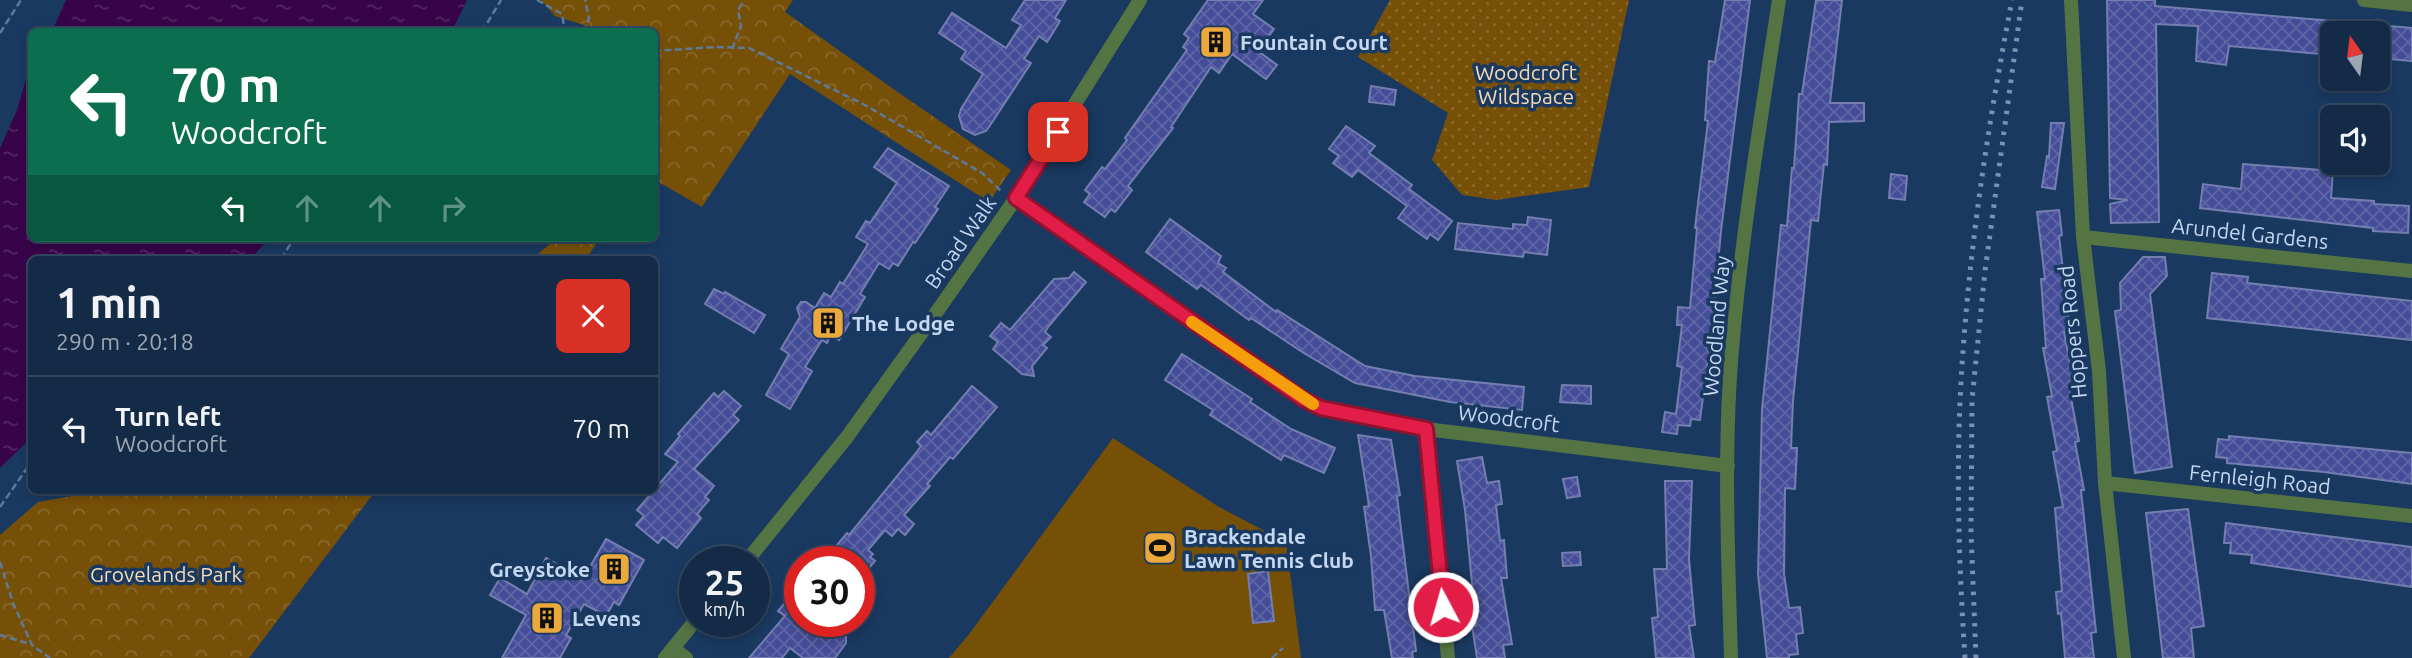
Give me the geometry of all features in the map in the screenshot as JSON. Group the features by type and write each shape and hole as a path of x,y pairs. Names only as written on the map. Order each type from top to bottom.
{"street":[{"name":"Broad Walk","path":"759,546 847,437 1015,200 1140,0"},
{"name":"Woodland Way","path":"1731,658 1728,466 1732,340 1750,192 1779,0"},
{"name":"Hoppers Road","path":"2071,0 2083,237 2099,371 2105,483 2124,658"},
{"path":"2364,0 2412,5"},
{"name":"Woodcroft","path":"1015,200 1303,399 1321,408 1426,429 1728,466"},
{"name":"Arundel Gardens","path":"2083,237 2412,271"},
{"path":"1426,429 1448,658"},
{"name":"Fernleigh Road","path":"2105,483 2412,516"},
{"path":"682,637 669,653 686,658"}],"path":[{"path":"0,33 20,0"},
{"path":"484,28 501,0"},
{"path":"537,0 562,14 564,28"},
{"path":"585,0 589,18 585,28"},
{"path":"732,49 741,26 738,10 744,0"},
{"path":"658,51 749,48 865,104 982,173 1015,200"},
{"path":"0,507 28,467"},
{"path":"0,562 13,603 32,645"},
{"path":"0,635 32,645 50,658"},
{"path":"1272,658 1283,648"}],"green space":[{"path":"541,0 793,0 785,12 1011,170 989,202 790,74 702,207 658,182 658,28 593,28 555,16"},
{"name":"Woodcroft Wildspace","path":"1390,0 1629,0 1589,187 1496,200 1462,195 1432,160 1448,113 1358,57"},
{"path":"552,242 597,242 588,256 536,256"},
{"name":"Brackendale Lawn Tennis Club","path":"1113,438 1219,507 1286,542 1301,658 949,658"},
{"name":"Grovelands Park","path":"373,494 249,658 0,658 0,535 38,502 78,495"}],"water":[{"path":"66,0 467,0 453,28 53,28"},
{"path":"28,72 28,242 266,242 253,256 28,256 28,441 0,468 0,148 17,110"}],"building":[{"path":"1025,0 1066,0 1055,18 1060,21 1047,42 1039,36 1024,59 1031,63 986,131 975,135 963,129 959,116 983,74 961,59 966,51 939,33 952,13 1006,48 1021,25 1012,20"},
{"path":"1208,0 1263,0 1253,14 1274,29 1258,51 1277,65 1266,79 1232,54 1219,73 1211,67 1171,127 1173,128 1128,186 1132,190 1115,212 1111,209 1105,217 1084,202 1090,194 1085,190 1127,140 1125,138 1187,50 1183,47 1189,38 1184,34"},
{"path":"1725,0 1750,0 1700,420 1691,419 1690,426 1678,425 1677,434 1662,432 1665,412 1676,414 1682,367 1677,366 1682,325 1677,325 1678,307 1690,308 1695,228 1708,121 1705,120 1709,61 1715,62"},
{"path":"1816,0 1842,0 1830,103 1864,103 1864,121 1829,122 1827,165 1824,164 1818,221 1811,220 1793,401 1791,448 1797,448 1795,489 1785,488 1784,574 1789,608 1800,607 1803,633 1796,634 1798,654 1789,655 1789,658 1767,658 1758,574 1762,409 1781,225 1787,226 1799,94 1802,94"},
{"path":"2107,0 2155,0 2155,6 2333,21 2320,21 2320,54 2229,46 2226,65 2196,61 2198,26 2156,24 2159,222 2111,223 2110,204 2128,200 2110,198"},
{"path":"2390,26 2412,28 2412,61 2390,59"},
{"path":"1371,86 1396,90 1394,105 1369,102"},
{"path":"2051,123 2064,123 2055,189 2042,187 2047,156 2049,157"},
{"path":"1346,126 1375,146 1369,153 1412,185 1409,189 1452,221 1438,240 1430,234 1427,239 1398,218 1407,206 1358,170 1352,177 1333,163 1339,156 1329,149"},
{"path":"888,148 949,186 935,207 938,209 898,266 893,263 889,269 879,263 860,294 865,297 839,340 831,335 827,343 822,340 805,367 812,371 790,409 766,395 789,354 781,349 800,317 797,308 801,302 815,308 824,293 831,297 840,282 843,284 868,244 856,237 866,221 870,223 897,183 874,167"},
{"path":"2243,164 2320,170 2320,175 2333,175 2331,198 2409,206 2408,233 2373,231 2373,228 2200,208 2203,184 2241,189"},
{"path":"1891,174 1907,176 1905,200 1889,198"},
{"path":"2059,210 2062,235 2059,236 2070,331 2064,332 2074,386 2069,387 2079,441 2075,442 2084,490 2081,490 2096,632 2091,633 2094,658 2065,658 2061,613 2058,614 2056,592 2062,591 2055,508 2063,507 2053,452 2057,451 2047,397 2052,396 2043,348 2046,348 2041,279 2045,279 2037,212"},
{"path":"1528,217 1551,220 1547,255 1524,252 1523,257 1455,249 1458,223 1513,229 1513,224 1527,225"},
{"path":"1170,219 1221,256 1218,263 1226,268 1223,272 1276,312 1277,310 1365,366 1415,376 1524,387 1522,410 1450,402 1355,383 1251,318 1249,320 1201,285 1197,289 1146,252"},
{"path":"2143,257 2165,257 2167,276 2150,294 2172,467 2135,473 2115,311 2121,310 2120,283"},
{"path":"1074,272 1086,282 1045,332 1051,337 1043,345 1047,348 1032,366 1034,376 1022,374 993,349 998,342 990,336 1001,323 1010,330 1054,279 1069,278"},
{"path":"2212,273 2248,277 2247,283 2412,301 2412,340 2207,318"},
{"path":"714,289 724,294 725,292 765,315 754,333 705,304"},
{"path":"1182,354 1252,399 1250,402 1291,429 1335,448 1324,473 1284,455 1281,460 1210,415 1213,410 1165,380"},
{"path":"1562,385 1591,386 1591,404 1560,402"},
{"path":"972,386 997,407 953,459 950,457 927,484 930,486 904,515 914,524 905,535 898,529 892,536 885,530 871,546 836,546 847,533 849,535 916,453 921,446 917,442 927,431 931,435"},
{"path":"724,391 741,406 733,415 739,420 694,469 714,486 705,497 709,500 697,514 701,518 677,548 663,537 658,543 636,525 644,516 637,510 651,494 658,494 658,485 678,462 665,454 680,436 678,434 714,393 718,397"},
{"path":"1358,435 1391,440 1400,495 1397,496 1416,651 1412,652 1413,658 1392,658 1384,610 1375,610 1364,507 1369,506"},
{"path":"2229,436 2412,453 2412,484 2227,463 2227,458 2216,457 2218,439 2229,440"},
{"path":"1482,457 1487,483 1499,481 1502,504 1496,505 1500,541 1504,540 1507,578 1501,578 1512,644 1503,645 1505,658 1477,658 1472,626 1476,626 1465,510 1457,461"},
{"path":"1577,477 1580,496 1567,498 1563,479"},
{"path":"1665,481 1692,481 1689,559 1695,625 1689,626 1694,658 1656,658 1652,618 1658,617 1654,569 1667,569"},
{"path":"2188,509 2204,626 2191,628 2194,658 2163,658 2146,513"},
{"path":"2226,523 2412,547 2412,587 2251,563 2252,555 2230,553 2231,543 2224,543"},
{"path":"606,539 644,560 619,605 614,602 606,616 584,604 566,635 571,638 560,658 502,658 526,615 490,595 500,578 527,594 546,558 583,579"},
{"path":"1580,552 1581,565 1563,566 1562,553"},
{"path":"1268,571 1274,621 1253,623 1248,574"},
{"path":"784,604 784,615 778,611"},
{"path":"784,617 784,637 846,637 846,643 835,658 803,658 790,648 782,658 749,658 767,637 770,637"}],"railway":[{"path":"1965,658 1958,488 1961,377 1970,269 1984,160 2012,0"},
{"path":"1976,658 1971,532 1972,400 1985,271 2022,0"}],"slow traffic":[{"path":"1192,322 1313,404"}],"place":[{"name":"Fountain Court","path":"1216,42"},
{"name":"The Lodge","path":"828,323"},
{"name":"Brackendale Lawn Tennis Club","path":"1160,548"},
{"name":"Greystoke","path":"614,569"},
{"name":"Levens","path":"547,618"}],"route":[{"path":"1058,132 1016,198 1303,399 1321,408 1426,429 1443,607"}]}
